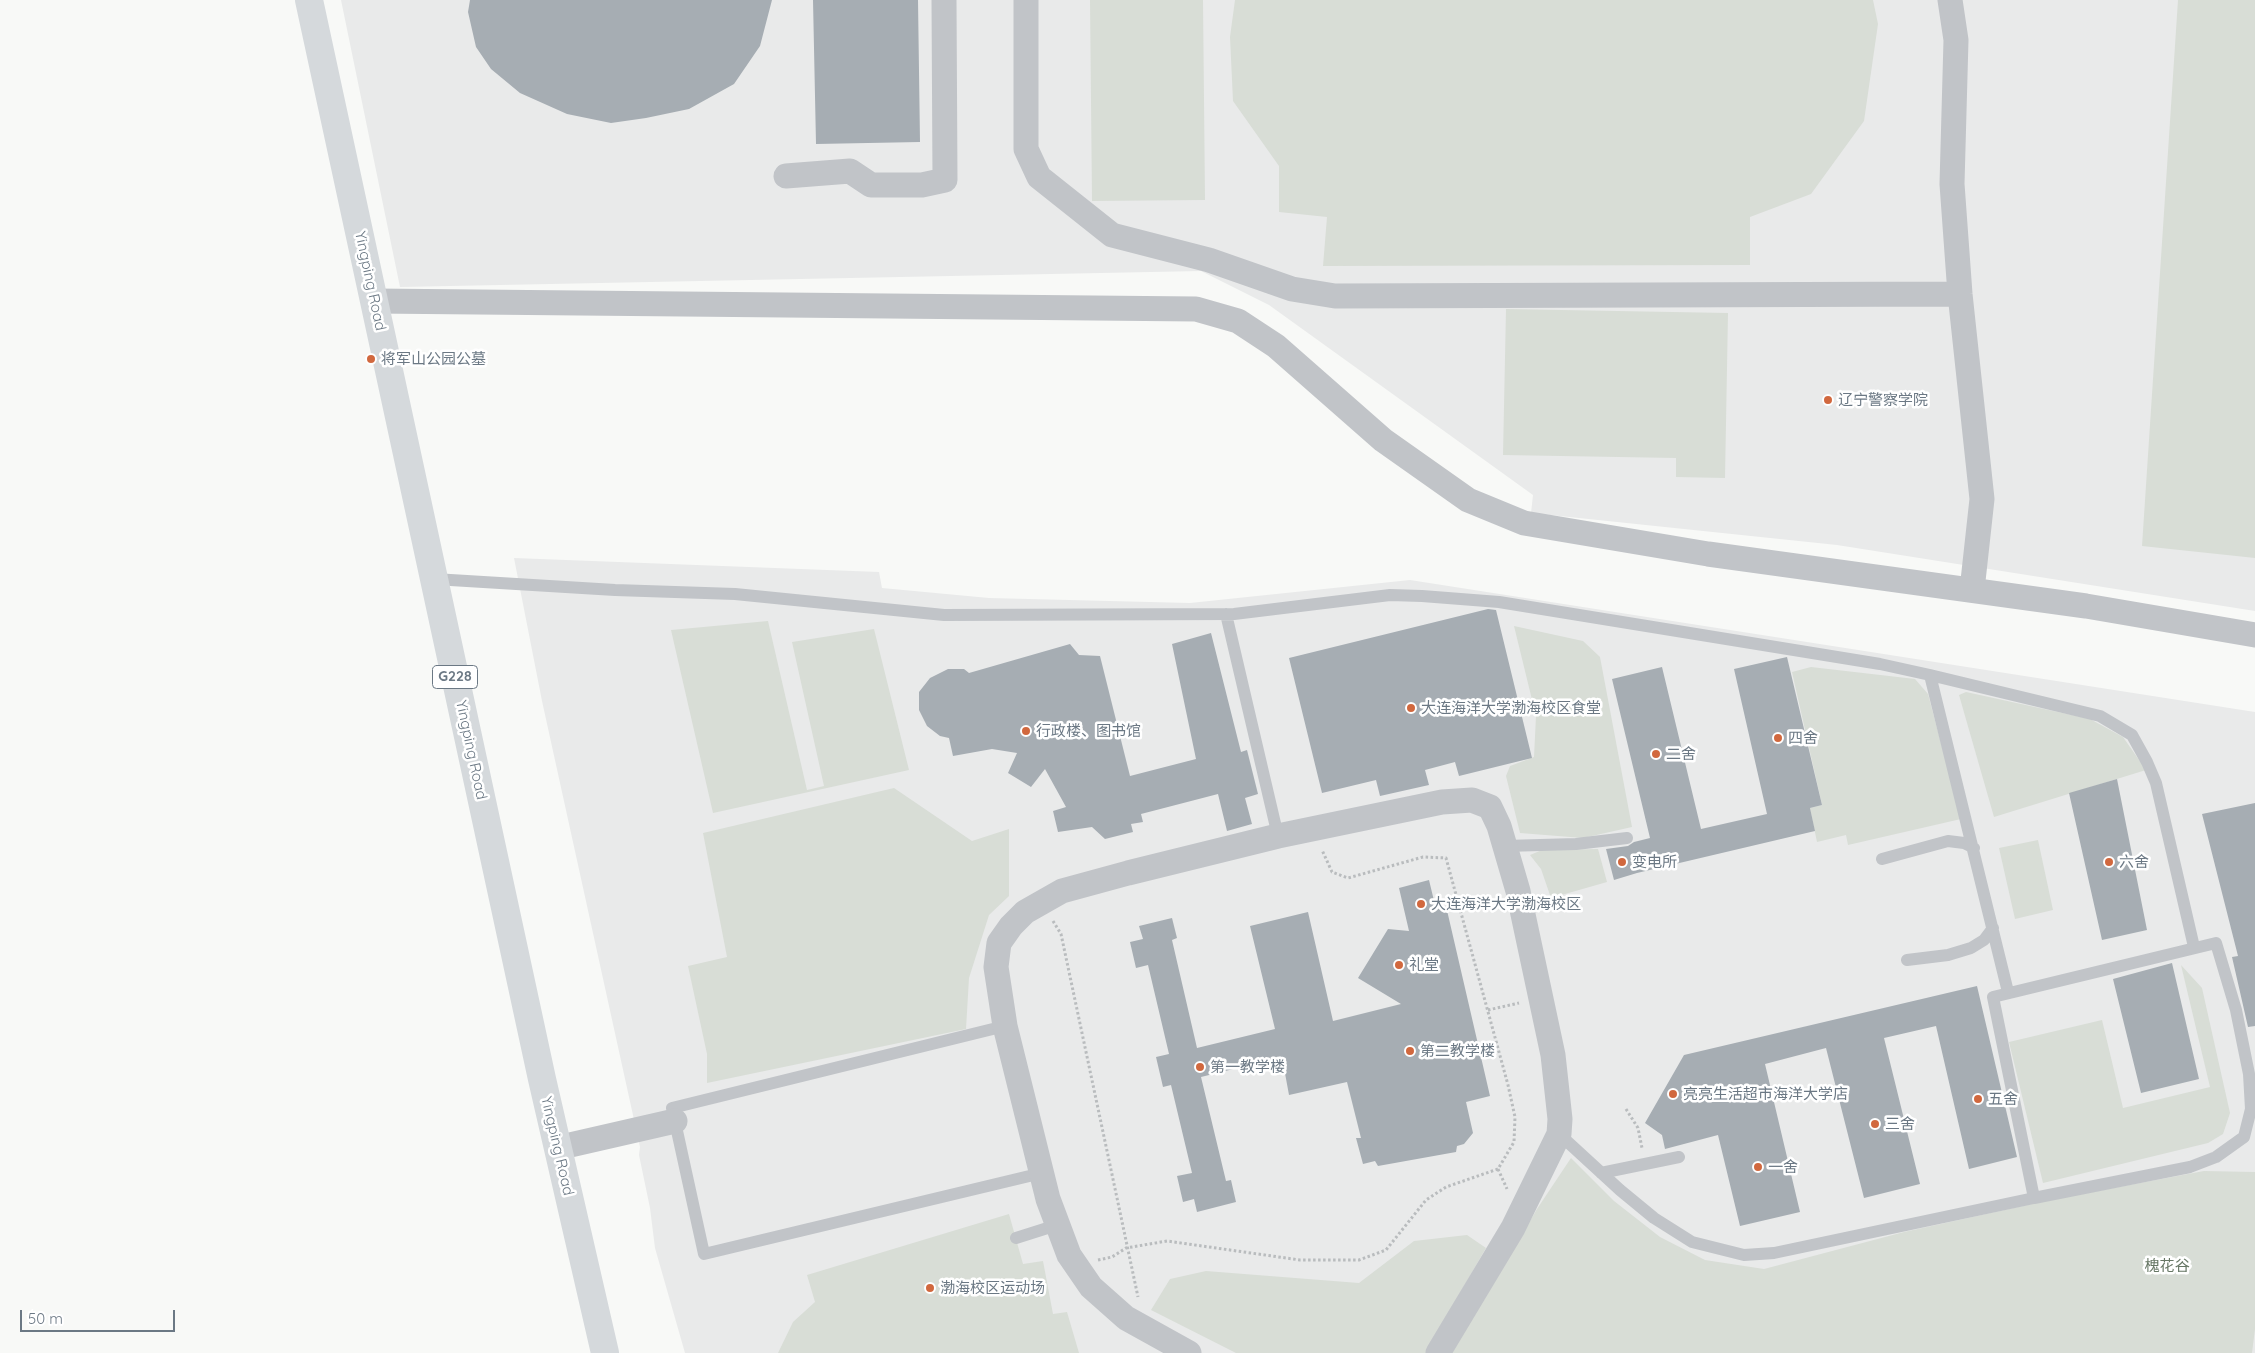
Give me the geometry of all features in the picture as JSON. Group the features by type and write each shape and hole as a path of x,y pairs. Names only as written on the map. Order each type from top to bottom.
{"highway":[{"name":"Yingping Road","path":"309,0 557,1148 605,1353"}],"street":[{"path":"786,176 850,171 871,185 922,185 945,180 944,0"},
{"path":"1026,0 1026,149 1040,177 1112,235 1209,260 1292,289 1335,296 1960,294"},
{"path":"1950,0 1956,40 1952,184 1960,294 1982,499 1972,590"},
{"path":"374,301 1196,310 1238,321 1276,346 1383,440 1460,495 1524,523 1708,554 2086,606 2255,635"},
{"path":"1189,1353 1126,1318 1091,1287 1069,1255 1057,1225 1042,1173 1005,1026 996,967 999,943 1011,926 1025,912 1062,891 1278,836 1442,802 1472,800 1490,807 1499,826 1518,891 1554,1056 1560,1119 1559,1134 1513,1228 1438,1353"},
{"path":"557,1148 675,1121"}],"lane":[{"path":"434,579 615,590 735,594 944,615 1226,614 1390,595 1499,602 1880,664 2100,716 2132,735 2156,782 2194,947"},
{"path":"1226,614 1278,836"},
{"path":"1930,675 2008,992"},
{"path":"1505,846 1576,844 1627,838"},
{"path":"1882,859 1948,841 1964,843 1974,848"},
{"path":"1907,960 1948,955 1971,948 1984,940 1993,928"},
{"path":"1559,1134 1654,1218 1692,1242 1744,1255 1774,1253 2190,1167 2216,1157 2244,1137 2251,1108 2249,1074 2236,1010 2216,943 1993,997 2034,1198"},
{"path":"1005,1026 672,1108 704,1254 1042,1173"},
{"path":"1601,1173 1679,1157"},
{"path":"1016,1238 1057,1225"}],"path":[{"path":"1069,1255 1091,1262 1112,1257 1126,1248 1167,1241 1300,1260 1358,1260 1386,1250 1426,1200 1446,1187 1498,1169 1514,1142 1515,1117 1446,858 1423,857 1348,878 1332,872 1322,853 1316,828"},
{"path":"1040,903 1061,934 1126,1248 1146,1329"},
{"path":"1488,1010 1541,998"},
{"path":"1626,1109 1638,1128 1646,1164"}],"shaded area":[{"name":"辽宁警察学院","path":"341,0 2255,0 2255,611 1837,545 1531,513 1533,495 1269,305 1201,271 400,287"},
{"name":"大连海洋大学渤海校区","path":"514,558 879,572 882,588 989,598 1190,603 1410,580 2255,712 2255,1353 685,1353 655,1248 650,1208 639,1155 640,1147 542,701"}],"green space":[{"path":"1090,0 1203,0 1205,200 1092,201"},
{"path":"1235,0 1873,0 1878,24 1864,121 1811,194 1750,217 1750,265 1323,266 1327,217 1279,212 1279,166 1233,101 1230,37"},
{"path":"2178,0 2255,0 2255,558 2142,546"},
{"path":"1506,309 1728,313 1725,478 1676,477 1676,458 1503,455"},
{"path":"768,621 807,790 824,786 792,642 874,629 909,770 713,813 671,630"},
{"path":"1514,626 1583,641 1600,657 1632,827 1583,838 1520,833 1506,776 1510,766 1534,757 1536,716"},
{"path":"1811,667 1915,679 1928,694 1961,819 1848,845 1846,835 1817,842 1810,808 1822,805 1792,672"},
{"path":"1966,692 2090,719 2123,737 2146,770 1994,817 1959,695"},
{"path":"894,788 972,841 1009,829 1009,896 989,915 969,978 966,1029 707,1083 707,1054 688,966 727,957 703,833"},
{"path":"2038,840 2053,910 2015,919 1999,848"},
{"path":"1598,849 1607,882 1551,898 1541,869 1530,855 1542,850"},
{"path":"2181,965 2202,988 2230,1113 2223,1134 2208,1143 2043,1183 2009,1042 2102,1020 2123,1108 2210,1087"},
{"name":"槐花谷","path":"1571,1158 1614,1201 1660,1237 1705,1260 1764,1269 1904,1232 2055,1199 2204,1171 2255,1172 2255,1329 2252,1353 1236,1353 1151,1310 1170,1279 1206,1271 1359,1283 1414,1241 1467,1235 1486,1248 1457,1298 1484,1300 1537,1209"},
{"name":"渤海校区运动场","path":"1009,1214 1023,1264 1043,1261 1053,1314 1067,1312 1079,1353 778,1353 793,1322 815,1302 807,1275"}],"building":[{"path":"470,0 772,0 760,46 734,84 689,109 611,123 567,114 520,93 491,69 476,47 468,12"},
{"path":"813,0 918,0 920,142 816,144"},
{"name":"大连海洋大学渤海校区食堂","path":"1488,609 1496,610 1532,758 1459,776 1455,762 1425,770 1429,785 1380,796 1376,780 1322,793 1289,658"},
{"name":"行政楼、图书馆","path":"1211,633 1241,752 1247,750 1258,794 1245,798 1252,824 1227,831 1218,794 1141,814 1143,822 1131,824 1133,832 1105,839 1092,827 1058,832 1053,811 1066,807 1045,769 1031,787 1008,773 1017,753 992,749 953,756 949,738 940,736 927,726 919,710 919,692 930,678 948,669 964,669 969,673 1070,644 1079,655 1100,656 1130,776 1196,759 1172,644"},
{"path":"1787,657 1822,805 1810,808 1815,831 1614,880 1606,849 1628,846 1634,842 1650,838 1612,679 1662,667 1701,829 1767,814 1734,669"},
{"name":"六舍","path":"2117,779 2147,930 2102,940 2069,793"},
{"path":"2255,803 2255,1026 2248,1027 2232,957 2238,956 2202,814"},
{"path":"1429,880 1436,909 1446,906 1490,1096 1466,1102 1473,1133 1464,1144 1457,1146 1456,1152 1378,1166 1375,1161 1363,1164 1356,1138 1361,1138 1347,1082 1289,1095 1282,1057 1201,1077 1226,1181 1231,1180 1236,1202 1197,1212 1194,1199 1183,1202 1177,1176 1192,1173 1171,1085 1163,1087 1156,1057 1169,1054 1148,965 1136,968 1130,942 1143,939 1139,926 1172,918 1177,938 1172,940 1197,1048 1275,1029 1250,926 1308,912 1333,1021 1401,1004 1358,978 1388,929 1409,931 1399,888"},
{"path":"2172,963 2199,1079 2141,1093 2113,979"},
{"path":"1977,986 2017,1157 1969,1169 1936,1026 1884,1038 1920,1184 1864,1198 1826,1048 1765,1064 1800,1212 1740,1226 1718,1135 1665,1149 1662,1135 1645,1123 1684,1055"}],"place":[{"name":"将军山公园公墓","path":"371,359"},
{"name":"辽宁警察学院","path":"1828,400"},
{"name":"大连海洋大学渤海校区食堂","path":"1411,708"},
{"name":"行政楼、图书馆","path":"1026,731"},
{"name":"四舍","path":"1778,738"},
{"name":"二舍","path":"1656,754"},
{"name":"变电所","path":"1622,862"},
{"name":"六舍","path":"2109,862"},
{"name":"大连海洋大学渤海校区","path":"1421,904"},
{"name":"礼堂","path":"1399,965"},
{"name":"第二教学楼","path":"1410,1051"},
{"name":"第一教学楼","path":"1200,1067"},
{"name":"亮亮生活超市海洋大学店","path":"1673,1094"},
{"name":"五舍","path":"1978,1099"},
{"name":"三舍","path":"1875,1124"},
{"name":"一舍","path":"1758,1167"},
{"name":"渤海校区运动场","path":"930,1288"}]}
